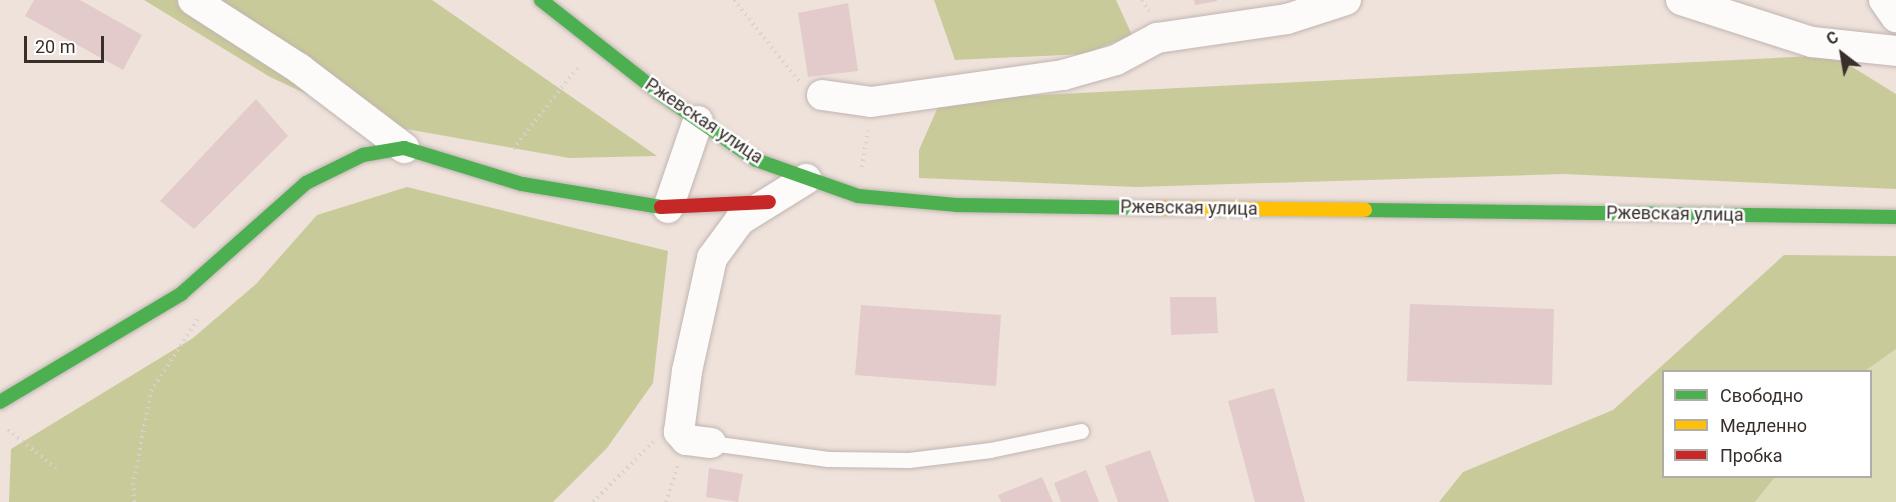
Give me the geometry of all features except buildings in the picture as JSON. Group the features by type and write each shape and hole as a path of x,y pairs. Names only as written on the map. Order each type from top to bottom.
{"main road":[{"name":"Ржевская улица","path":"541,0 595,44 698,121 756,160 807,180 858,196 956,205 1896,217"},
{"path":"0,402 181,294 306,183 363,155 404,148 522,184 668,208 769,202"}],"street":[{"path":"193,0 300,69 404,148"},
{"path":"822,95 871,102 1063,75 1116,60 1157,38 1287,19 1346,0"},
{"path":"1681,0 1812,42 1896,51"},
{"path":"1884,0 1896,17"},
{"path":"668,208 698,121"},
{"path":"693,431 712,258 740,220 807,180"}],"lane":[{"path":"693,431 828,459 909,460 990,450 1081,431"}],"path":[{"path":"734,0 801,84 822,95"},
{"path":"490,174 536,124 595,44"},
{"path":"858,196 871,102"},
{"path":"134,502 133,485 152,390 203,312"},
{"path":"5,427 56,468"},
{"path":"593,502 693,431"},
{"path":"666,502 693,431"}],"green space":[{"path":"144,0 432,0 657,156 569,158 367,122 270,77"},
{"path":"934,0 1116,0 1132,35 1085,54 955,60"},
{"path":"1833,55 1896,94 1896,189 1563,174 1136,187 919,178 919,150 941,100"},
{"path":"407,187 668,251 653,383 607,448 553,502 9,502 11,449 193,338 256,284 317,215"},
{"path":"1784,255 1896,256 1896,349 1866,370 1662,370 1662,478 1774,478 1755,502 1439,502 1463,472 1613,410"},
{"path":"1896,349 1896,502 1755,502 1774,478 1872,478 1872,370 1866,370"}],"traffic: fast":[{"path":"541,0 659,93 756,160 858,196 956,205 1153,208"},
{"path":"0,402 181,294 306,183 363,155 404,148 522,184 661,207"},
{"path":"1365,210 1896,217"}],"traffic: slow":[{"path":"1153,208 1365,210"}],"traffic: jam":[{"path":"661,207 769,202"}]}
